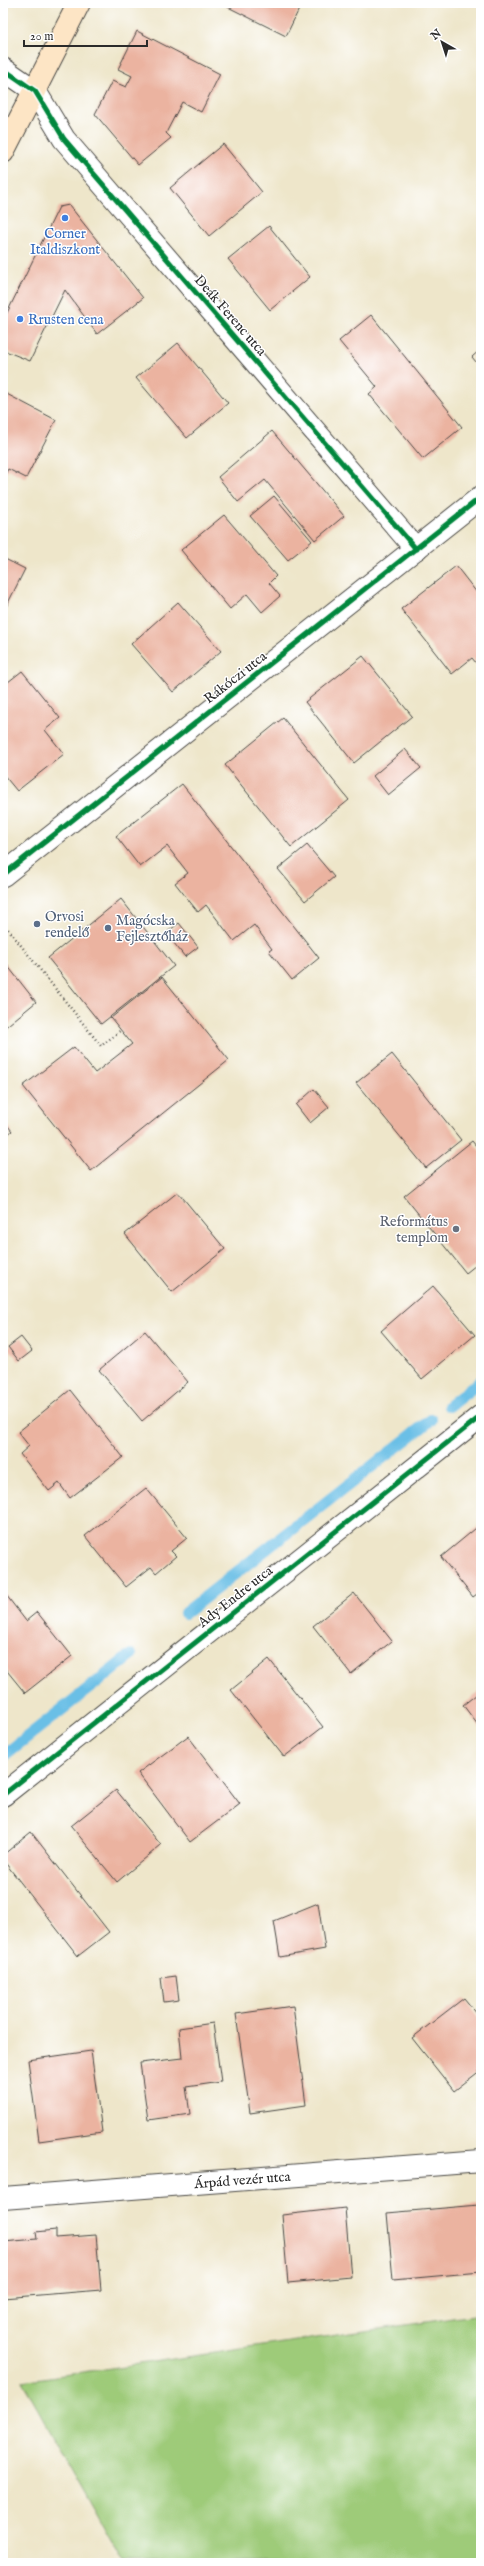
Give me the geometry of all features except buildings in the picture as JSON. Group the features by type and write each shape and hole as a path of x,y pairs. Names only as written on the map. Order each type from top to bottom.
{"main road":[{"path":"3,152 79,3"}],"street":[{"path":"3,69 35,91"},
{"name":"Deák Ferenc utca","path":"35,91 64,139 416,549"},
{"name":"Rákóczi utca","path":"5,869 481,497"},
{"name":"Ady Endre utca","path":"3,1795 481,1416"},
{"name":"Árpád vezér utca","path":"3,2198 480,2158"}],"path":[{"path":"3,923 101,1046 121,1030"}],"green space":[{"path":"481,2314 481,2563 124,2563 22,2381"}],"waterway":[{"path":"449,1406 481,1381"},
{"path":"185,1613 431,1420"},
{"path":"3,1756 131,1655"}],"cycle path":[{"path":"3,69 35,91 64,139 416,549"},
{"path":"3,875 481,497"},
{"path":"3,1795 481,1416"}],"place":[{"name":"Corner Italdiszkont","path":"65,218"},
{"name":"Rrusten cena","path":"20,319"},
{"name":"Orvosi rendelő","path":"37,924"},
{"name":"Magócska Fejlesztőház","path":"108,928"},
{"name":"Református templom","path":"456,1229"}]}
